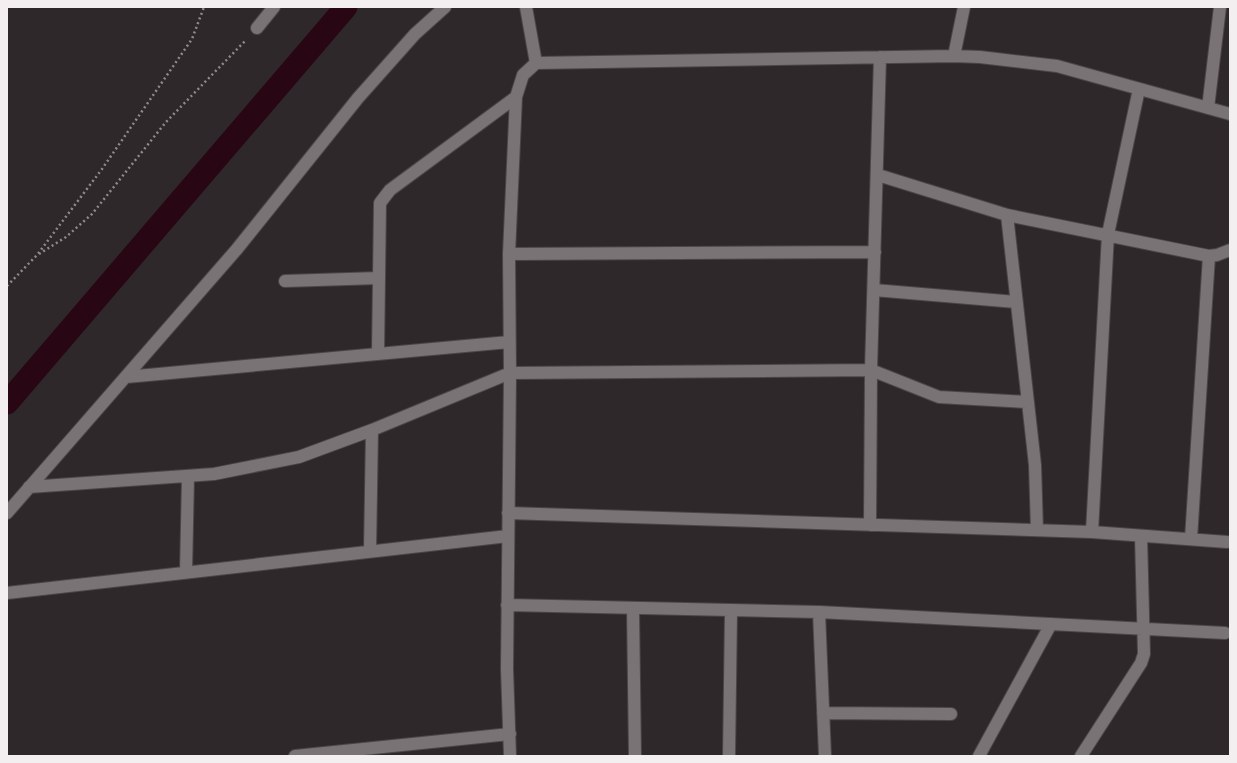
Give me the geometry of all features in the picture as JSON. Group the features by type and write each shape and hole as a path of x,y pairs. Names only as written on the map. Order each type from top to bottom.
{"street":[{"path":"257,28 274,7"},
{"path":"7,512 237,248 363,92 415,34 445,7"},
{"path":"526,7 536,63"},
{"path":"954,56 964,7"},
{"path":"1208,108 1220,7"},
{"path":"510,756 507,669 510,373 509,254 516,97 523,75 536,63 954,56 980,57 1057,66 1230,114"},
{"path":"870,525 871,370 878,175 880,57"},
{"path":"1092,532 1108,234 1139,89"},
{"path":"378,354 379,211 384,196 516,97"},
{"path":"878,175 1007,215 1108,234 1210,256 1218,255 1230,250"},
{"path":"1007,215 1035,465 1037,530"},
{"path":"509,254 875,252"},
{"path":"1191,539 1210,256"},
{"path":"285,281 379,278"},
{"path":"874,290 1016,302"},
{"path":"126,377 510,342"},
{"path":"29,487 188,477 237,470 299,456 372,430 510,373 871,370 939,397 1028,402"},
{"path":"370,551 372,430"},
{"path":"186,572 188,477"},
{"path":"508,513 1092,532 1227,542"},
{"path":"7,593 508,536"},
{"path":"1081,756 1141,663 1144,654 1145,629 1141,536"},
{"path":"507,605 819,612 1225,633"},
{"path":"633,609 635,756"},
{"path":"729,756 731,611"},
{"path":"819,612 825,756"},
{"path":"979,756 1051,624"},
{"path":"823,713 951,714"},
{"path":"295,756 371,752 510,734"}],"path":[{"path":"7,286 37,255 102,169 192,39 204,7"},
{"path":"37,255 66,237 92,214 166,122 257,28"}],"waterway":[{"path":"7,403 346,7"}]}
